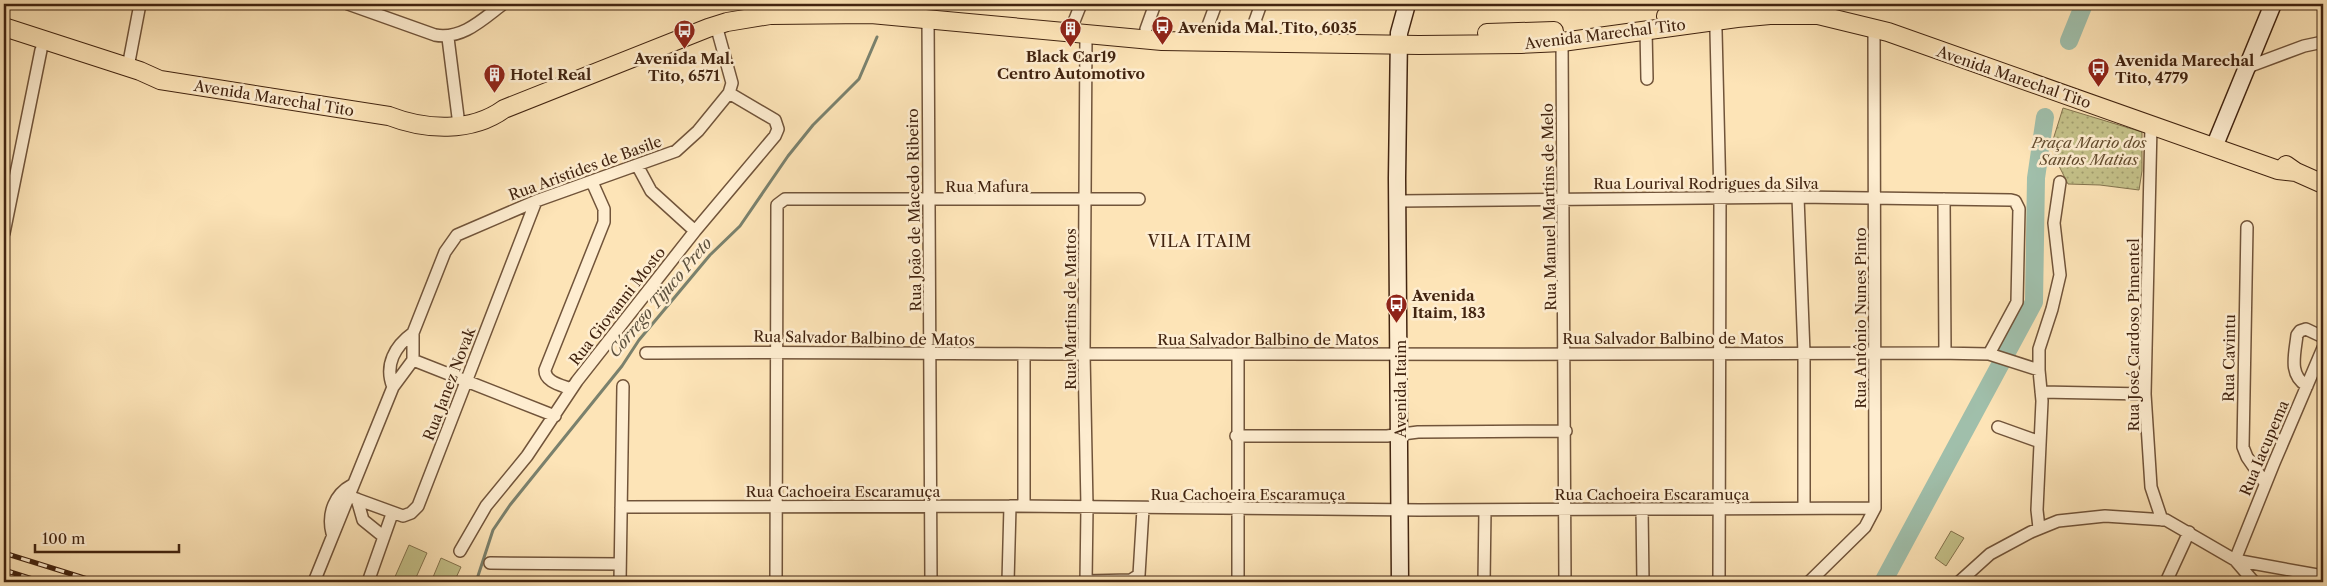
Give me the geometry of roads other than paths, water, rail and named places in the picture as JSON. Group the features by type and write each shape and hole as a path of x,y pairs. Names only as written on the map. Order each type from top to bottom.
{"main road":[{"name":"Avenida Marechal Tito","path":"4,27 136,80 160,80 389,116 459,119 504,109 716,26 770,15 792,8 871,4 929,8 1162,41 1399,39 1561,31 1642,22 1716,9 1770,15 1822,8 1892,22 2217,140 2281,161 2296,172 2323,184"},
{"name":"Avenida Marechal Tito","path":"792,8 1080,30 1251,32 1521,44 1562,42 1646,30 1716,9"},
{"name":"Avenida Marechal Tito","path":"1822,8 2278,170 2296,172"},
{"name":"Avenida Marechal Tito","path":"4,38 40,50 128,67 160,80"},
{"path":"2171,132 2176,131 2210,143 2217,140"}],"street":[{"path":"128,67 140,4"},
{"path":"353,5 448,38 471,27 503,4"},
{"path":"1080,30 1081,4"},
{"path":"1146,30 1155,4"},
{"path":"1206,31 1216,4"},
{"path":"1251,32 1261,4"},
{"name":"Avenida Itaim","path":"1400,582 1399,39 1407,4"},
{"path":"2217,140 2245,68 2273,4"},
{"path":"1716,9 1720,198 1720,582"},
{"name":"Rua João de Macedo Ribeiro","path":"928,18 931,582"},
{"path":"716,26 731,76 729,92"},
{"name":"Rua Antônio Nunes Pinto","path":"1809,582 1865,527 1874,508 1876,198 1874,28"},
{"name":"Rua Martins de Mattos","path":"1080,30 1085,199 1086,582"},
{"path":"1646,30 1647,79"},
{"path":"448,38 459,119"},
{"name":"Rua Manuel Martins de Melo","path":"1562,42 1566,353 1565,582"},
{"path":"2245,68 2304,46 2323,42"},
{"path":"4,233 40,50"},
{"name":"Rua Giovanni Mosto","path":"460,551 486,506 513,475 555,416 571,389 695,231 753,165 775,136 778,129 775,120 729,92"},
{"name":"Rua Aristides de Basile","path":"413,333 452,240 471,228 536,201 637,166 682,147 698,131 729,92"},
{"name":"Rua José Cardoso Pimentel","path":"2151,125 2145,394 2151,487 2162,520"},
{"path":"637,166 650,191 695,231"},
{"path":"571,389 550,380 545,374 545,370 604,222 604,209 592,182"},
{"path":"2039,528 2037,510 2042,392 2039,349 2052,309 2060,275 2054,223 2060,182"},
{"path":"1798,197 1804,353 1804,508"},
{"name":"Rua Lourival Rodrigues da Silva","path":"1398,201 1798,197 2015,201 2020,209 2017,302 1993,355"},
{"name":"Rua Mafura","path":"775,351 777,204 785,199 929,201 1139,199"},
{"path":"1944,199 1945,353"},
{"name":"Rua Janez Novak","path":"392,514 407,515 418,506 536,201"},
{"name":"Rua Cavintu","path":"2247,227 2243,446 2247,457 2266,483"},
{"path":"2307,386 2296,377 2294,369 2297,335 2300,331 2306,329 2323,337"},
{"path":"314,582 332,534 353,493 393,386 413,360 413,333"},
{"path":"393,386 388,376 391,360 402,340 413,333"},
{"name":"Rua Iacupema","path":"2235,560 2323,348"},
{"path":"775,351 776,582"},
{"name":"Rua Salvador Balbino de Matos","path":"646,353 775,351 931,354 1945,353 1993,355 2039,370"},
{"path":"1024,354 1024,506"},
{"path":"1238,354 1236,436 1238,582"},
{"path":"413,360 555,416"},
{"path":"620,582 623,386"},
{"path":"2042,392 2145,394"},
{"path":"1998,427 2040,442"},
{"path":"1236,436 1566,431"},
{"path":"353,493 392,514 368,582"},
{"path":"353,493 363,520 384,537"},
{"path":"1008,582 1010,506"},
{"name":"Rua Cachoeira Escaramuça","path":"620,507 1024,506 1143,509 1401,510 1874,508"},
{"path":"1086,582 1131,580 1139,575 1143,509"},
{"path":"1642,509 1643,582"},
{"path":"1484,582 1485,510"},
{"path":"1959,582 1990,554 2039,528 2058,521 2105,516 2173,522 2235,560 2254,582"},
{"path":"2166,582 2189,532"},
{"path":"2235,560 2323,576"},
{"path":"490,562 620,564"}],"waterway":[{"path":"2069,41 2084,4"},
{"name":"Córrego Tijuco Preto","path":"476,582 493,530 510,505 622,366 639,340 710,255 740,226 788,156 813,125 859,79 877,37"},
{"path":"1883,582 2034,302 2036,178 2045,117"}],"railway":[{"path":"4,553 97,582"},
{"path":"4,570 42,582"}],"place":[{"name":"Avenida Mal. Tito, 6035","path":"1162,46"},
{"name":"Black Car19 Centro Automotivo","path":"1071,47"},
{"name":"Avenida Mal. Tito, 6571","path":"684,49"},
{"name":"Avenida Marechal Tito, 4779","path":"2099,88"},
{"name":"Hotel Real","path":"494,93"},
{"name":"Avenida Itaim, 183","path":"1396,323"}],"district":[{"name":"VILA ITAIM","path":"1200,241"}],"park label":[{"name":"Praça Mario dos Santos Matias","path":"2089,150"}]}
